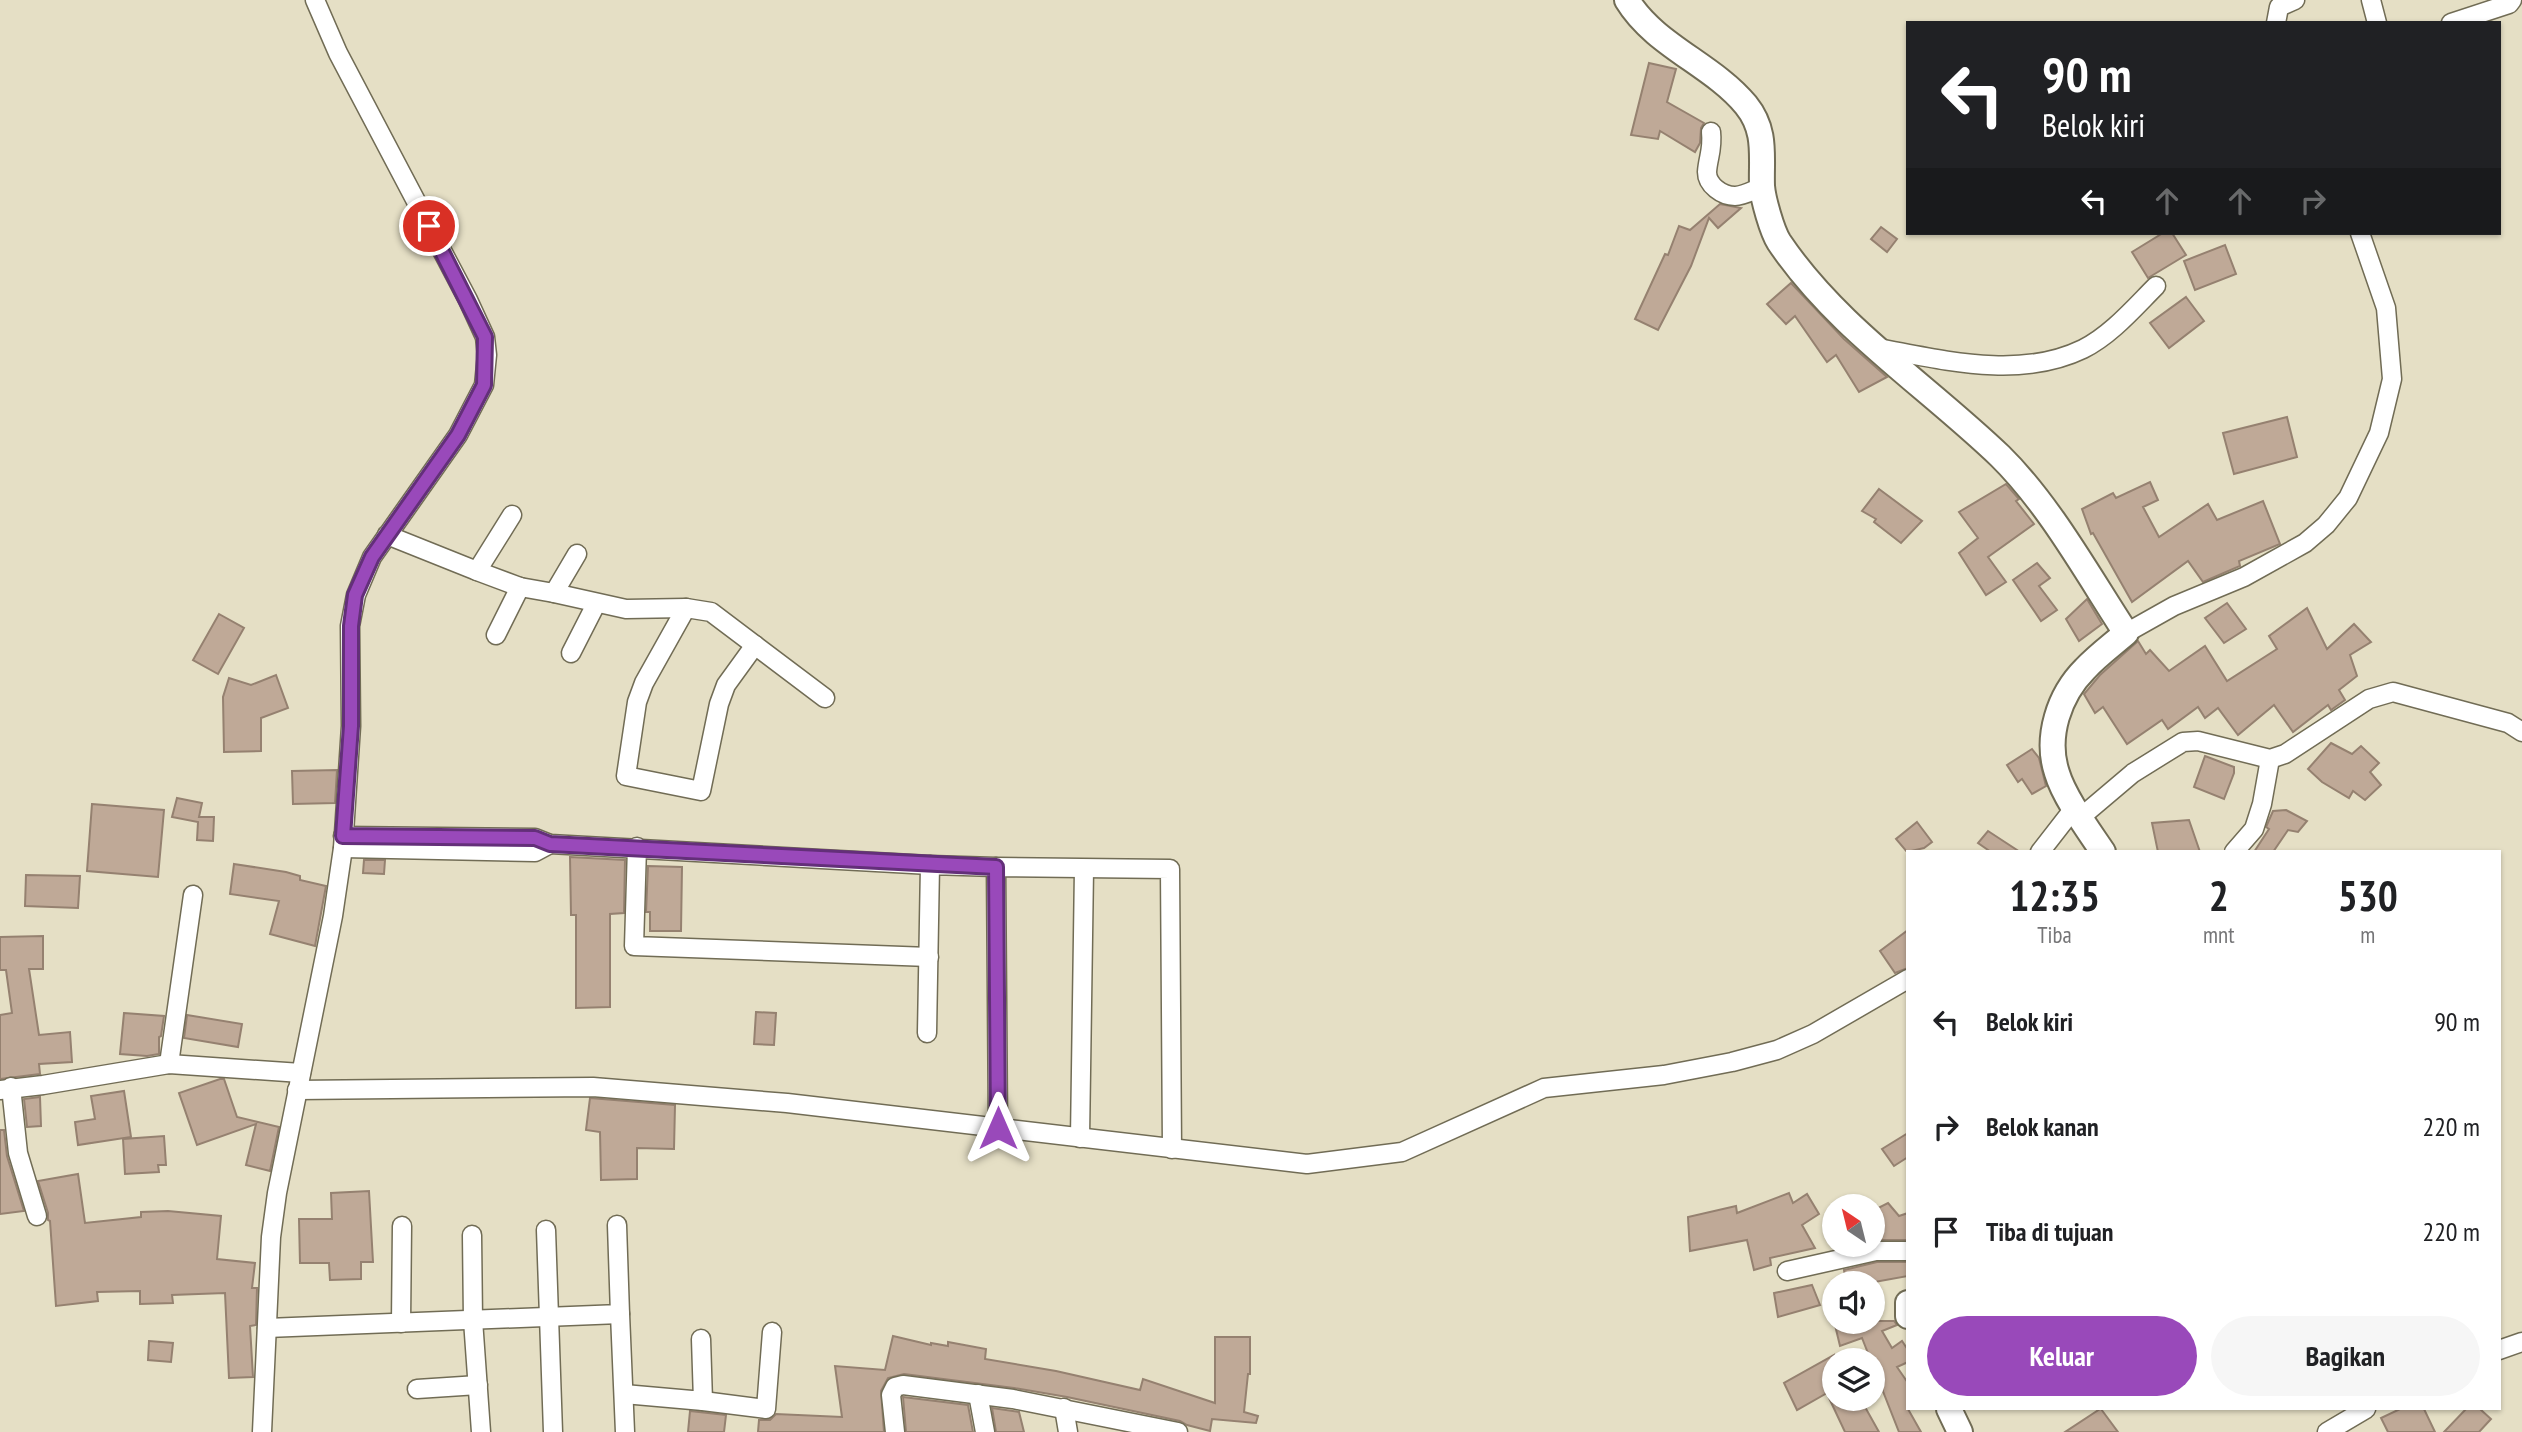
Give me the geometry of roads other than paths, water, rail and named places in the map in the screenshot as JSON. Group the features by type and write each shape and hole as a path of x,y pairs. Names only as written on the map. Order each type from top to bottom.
{"street":[{"path":"262,1432 271,1237 277,1193 333,916 343,842 351,726 351,626 355,595 362,576 387,535 458,435 484,385 485,337 338,53 315,0"},
{"path":"1627,0 1640,18 1723,81 1748,107 1760,132 1764,164 1762,187 1777,239 1818,294 2000,456 2035,494 2126,633"},
{"path":"2276,21 2279,7 2295,0"},
{"path":"2371,0 2376,21"},
{"path":"2457,21 2509,4 2512,0"},
{"path":"1711,132 1713,148 1707,175 1712,186 1722,193 1736,196 1762,187"},
{"path":"2102,850 2058,776 2053,757 2056,717 2066,695 2084,670 2126,633 2174,606 2244,577 2305,543 2326,525 2348,498 2379,433 2392,379 2386,308 2361,235"},
{"path":"1878,348 1972,365 2050,362 2085,348 2116,326 2156,286"},
{"path":"477,571 512,515"},
{"path":"387,535 520,587 626,609 686,608 711,612 825,698"},
{"path":"554,593 577,554"},
{"path":"496,635 520,587"},
{"path":"571,653 596,604"},
{"path":"686,608 644,683 637,702 626,776 701,791 719,704 726,685 755,645"},
{"path":"2042,850 2078,812 2183,742 2198,741 2270,759 2285,754 2369,699 2393,692 2508,723 2522,732"},
{"path":"2236,850 2254,830 2270,759"},
{"path":"343,842 535,852 550,844 930,865 1170,869 1172,1149"},
{"path":"637,847 634,946 929,957"},
{"path":"927,1033 930,865"},
{"path":"996,867 998,1128"},
{"path":"1080,1138 1084,869"},
{"path":"169,1064 192,895"},
{"path":"37,1216 18,1153 6,1089 169,1064 299,1081 593,1087 787,1103 1307,1164 1402,1152 1544,1088 1664,1075 1777,1050 1813,1034 1906,980"},
{"path":"617,1225 625,1432"},
{"path":"401,1226 401,1323"},
{"path":"546,1230 553,1432"},
{"path":"472,1235 473,1320 481,1432"},
{"path":"1787,1271 1876,1251 1906,1251"},
{"path":"267,1328 620,1314"},
{"path":"624,1394 766,1409 772,1332"},
{"path":"701,1339 703,1401"},
{"path":"2501,1349 2522,1342"},
{"path":"417,1389 478,1385"},
{"path":"895,1432 891,1395 895,1387 903,1385 1064,1408 1150,1429 1178,1432"},
{"path":"978,1394 985,1432"},
{"path":"1064,1408 1068,1432"},
{"path":"1949,1410 1960,1432"},
{"path":"2327,1432 2364,1410"}]}
